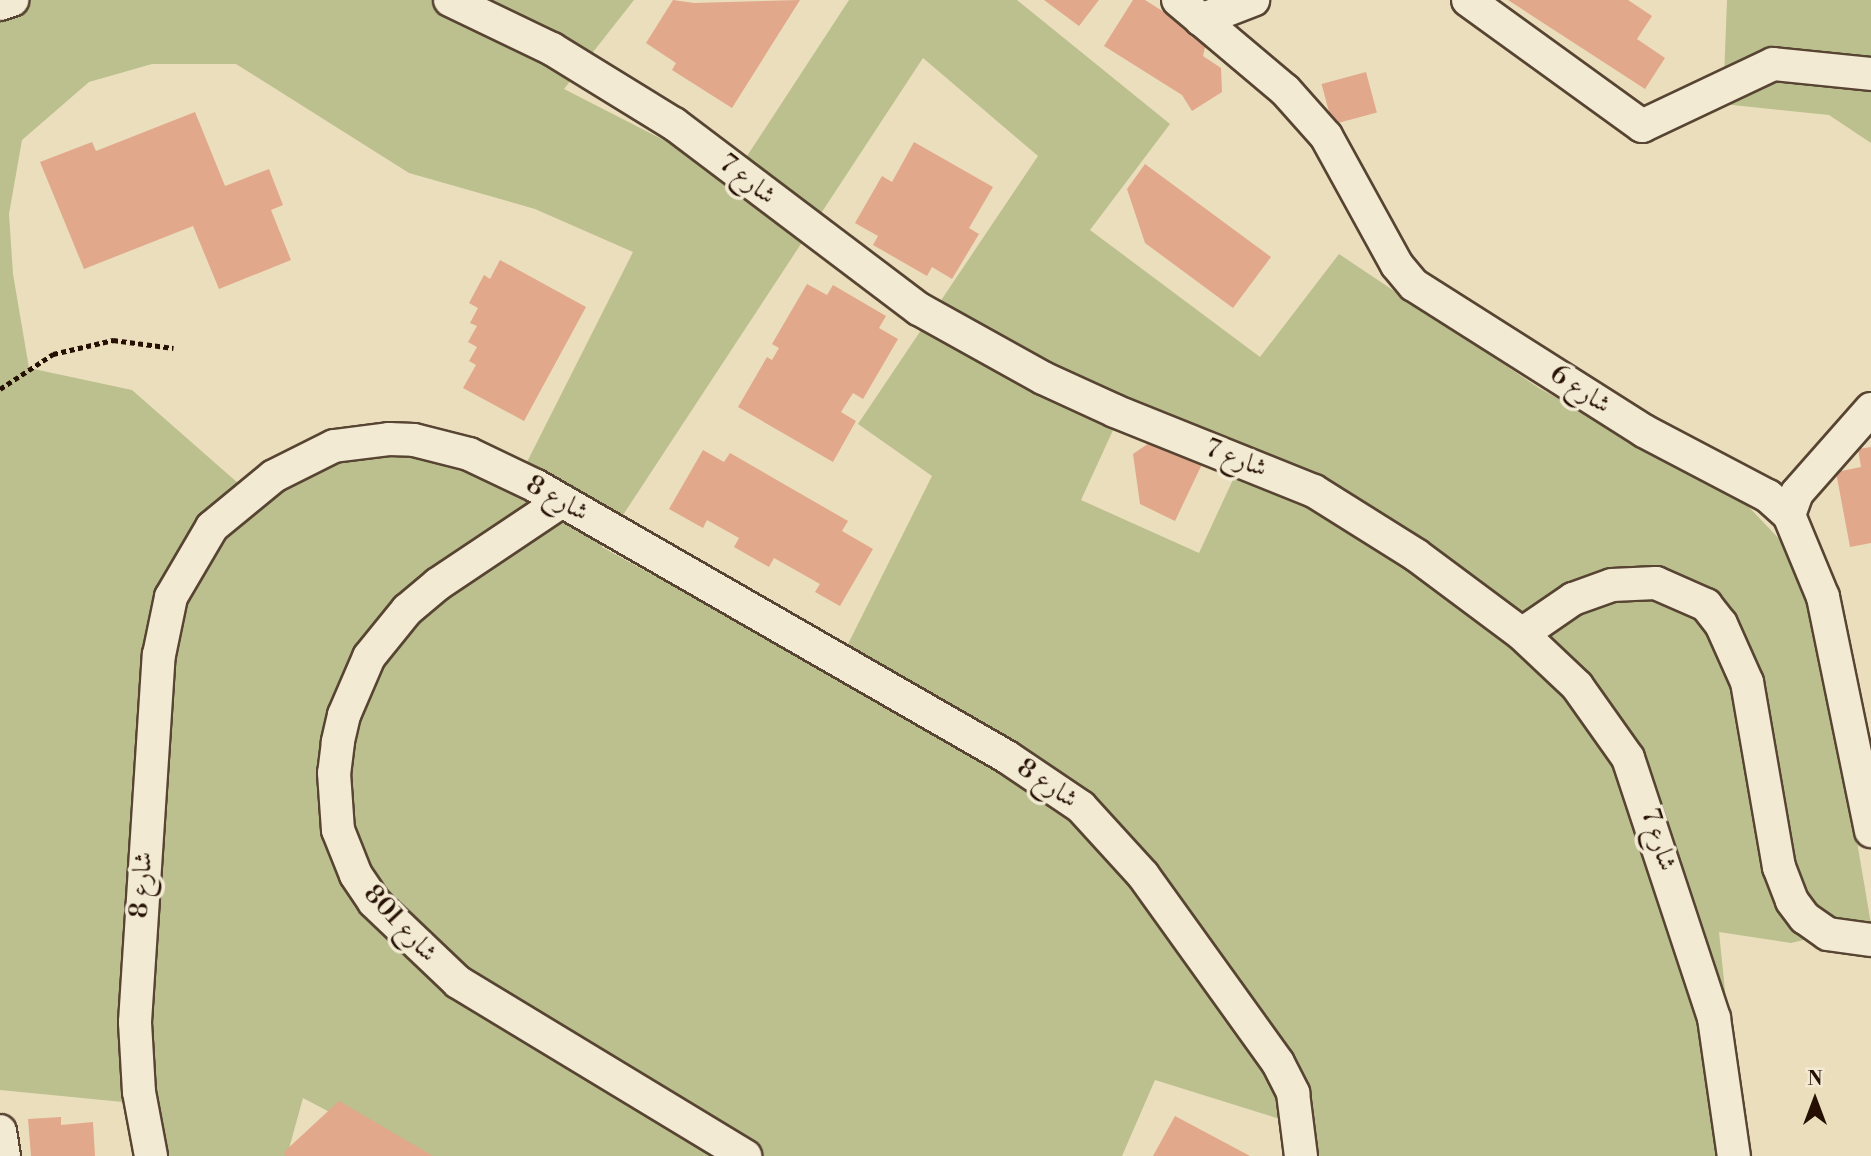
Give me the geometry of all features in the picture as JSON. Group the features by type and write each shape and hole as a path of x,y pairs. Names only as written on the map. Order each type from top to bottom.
{"street":[{"path":"0,4 12,0"},
{"name":"شارع 7","path":"450,0 552,49 662,117 919,309 1103,406 1314,491 1416,555 1522,634 1577,686 1628,758 1714,1018 1734,1156"},
{"path":"1189,10 1253,0"},
{"path":"1468,0 1642,125 1773,64 1871,74"},
{"name":"شارع 6","path":"1189,10 1285,90 1326,136 1397,265 1414,285 1644,431 1768,496 1789,515 1823,597 1871,831"},
{"path":"1789,515 1797,494 1871,409"},
{"name":"شارع 8","path":"151,1155 139,1092 135,1022 159,655 171,597 197,547 229,511 295,462 360,441 414,440 469,454 562,501 1018,764 1082,807 1143,875 1278,1063 1293,1093 1301,1156"},
{"name":"شارع 801","path":"562,501 438,584 407,610 369,657 338,742 334,773 338,830 356,875 374,902 458,982 745,1156"},
{"path":"1522,634 1573,598 1612,585 1656,583 1706,606 1721,624 1747,682 1776,853 1792,901 1805,918 1828,934 1871,940"},
{"path":"0,1131 4,1156"}],"path":[{"path":"0,389 53,354 113,340 173,348"}],"green space":[{"path":"0,0 634,0 564,89 734,176 849,0 1017,0 1170,124 1090,230 1260,357 1339,254 1539,388 1746,504 1802,563 1818,612 1871,924 1791,943 1719,932 1742,1156 1302,1156 1312,1129 1155,1080 1122,1156 413,1156 303,1098 287,1156 154,1156 123,1102 0,1090","holes":["923,58 1038,156 858,424 932,476 833,674 602,547","152,64 236,64 409,173 535,209 633,252 526,464 330,445 247,491 132,390 29,368 13,274 9,214 22,140 89,82","1125,404 1243,458 1199,553 1081,500"]},
{"path":"1727,0 1871,0 1871,143 1829,115 1723,104"}],"building":[{"path":"673,0 694,3 800,0 732,108 672,70 676,63 646,43"},
{"path":"1044,0 1099,0 1079,26"},
{"path":"1133,0 1145,0 1207,39 1203,56 1221,68 1222,92 1192,111 1182,95 1104,46"},
{"path":"1508,0 1628,0 1652,16 1637,39 1665,58 1645,89"},
{"path":"1366,72 1377,113 1332,124 1322,84"},
{"path":"195,112 225,186 269,169 283,205 271,210 291,260 219,289 193,226 84,269 40,162 92,142 96,151"},
{"path":"914,142 993,187 969,228 979,234 952,279 932,267 927,276 873,245 878,236 855,223 882,176 892,182"},
{"path":"1145,164 1271,257 1233,308 1145,243 1127,189"},
{"path":"500,260 586,307 524,421 463,388 476,365 469,361 477,347 468,342 477,326 470,323 478,308 469,303 484,275 490,279"},
{"path":"807,284 827,295 833,285 886,316 879,328 898,339 863,399 853,393 841,412 856,421 833,462 738,407 767,357 772,360 779,348 772,344"},
{"path":"1155,439 1203,462 1175,521 1140,504 1133,454"},
{"path":"1871,447 1871,543 1850,547 1836,472 1861,467 1858,449"},
{"path":"703,450 724,462 730,453 848,521 842,531 873,549 840,606 815,592 820,584 774,558 769,567 734,547 739,538 707,520 703,528 669,509"},
{"path":"339,1101 433,1156 285,1156 284,1152"},
{"path":"1175,1116 1250,1156 1153,1156"},
{"path":"61,1117 61,1125 93,1122 95,1156 31,1156 28,1119"}]}
